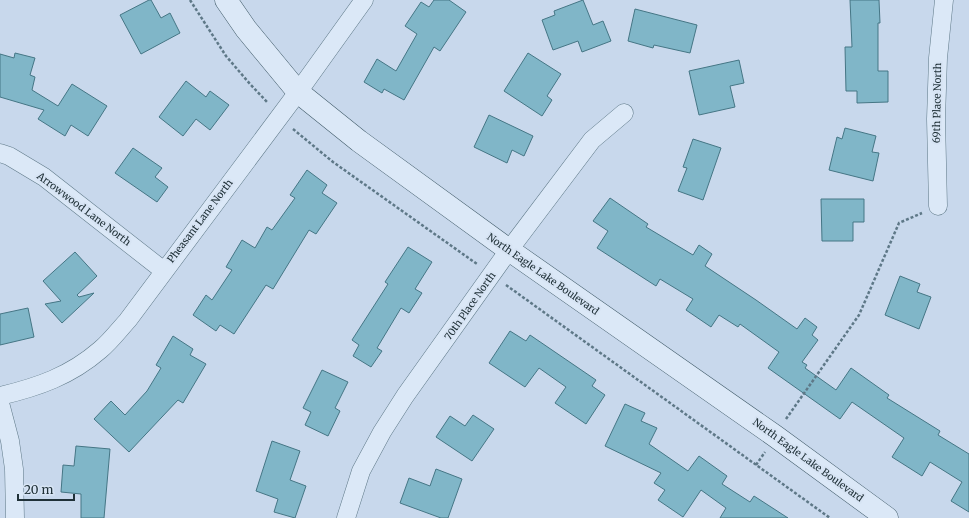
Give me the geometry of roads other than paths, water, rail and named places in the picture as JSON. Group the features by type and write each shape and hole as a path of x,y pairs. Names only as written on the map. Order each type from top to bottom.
{"street":[{"name":"North Eagle Lake Boulevard","path":"226,0 246,30 298,92 359,142 509,250 775,436 887,518"},
{"name":"Pheasant Lane North","path":"0,396 29,390 66,374 101,350 128,320 298,92 364,0"},
{"name":"69th Place North","path":"938,206 936,111 938,58 944,0"},
{"name":"70th Place North","path":"346,518 361,471 382,432 405,396 509,250 592,140 624,114"},
{"name":"Arrowwood Lane North","path":"0,154 9,156 44,177 164,271"},
{"path":"0,403 10,442 14,469 15,518"}]}
